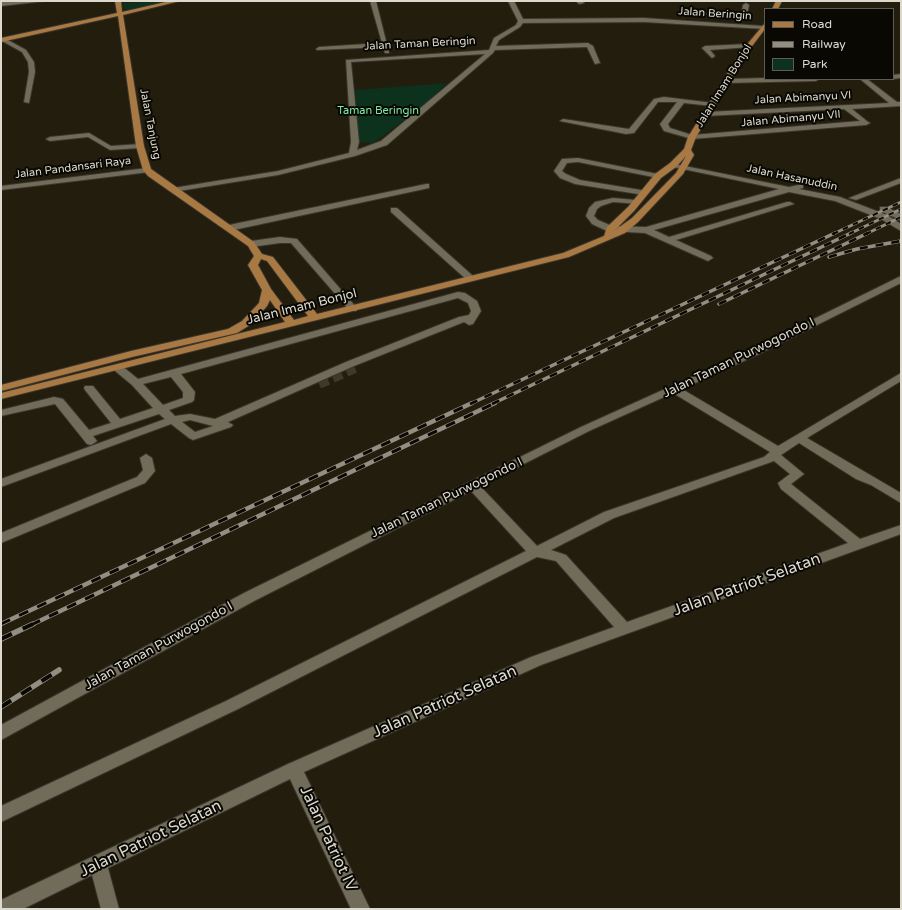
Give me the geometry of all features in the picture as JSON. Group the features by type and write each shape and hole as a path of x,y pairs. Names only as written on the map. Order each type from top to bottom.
{"main road":[{"path":"143,2 154,1"},
{"path":"2,39 177,1"},
{"path":"2,39 100,13 118,3"},
{"name":"Jalan Tanjung","path":"118,3 119,13 116,24 140,146 147,170 173,190 251,244 258,256"},
{"path":"72,24 116,24"},
{"name":"Jalan Imam Bonjol","path":"1,396 118,368 312,315 353,309 470,278 566,255 586,248 609,233 658,176 687,150 692,137 727,81 743,52 764,27"},
{"name":"Jalan Imam Bonjol","path":"685,164 690,153 687,150"},
{"path":"622,231 652,204 679,174 685,164"},
{"path":"290,321 267,290 252,265 258,256 270,259 312,315"},
{"path":"232,331 246,323 264,304 267,290"},
{"name":"Jalan Imam Bonjol","path":"1,388 232,331 290,321"}],"street":[{"path":"1,4 9,2 43,1"},
{"path":"373,1 389,57"},
{"path":"492,50 496,39 518,26 521,21 511,1"},
{"path":"743,19 746,4"},
{"path":"709,14 759,20"},
{"name":"Jalan Beringin","path":"521,21 655,20 764,27"},
{"path":"743,38 755,38"},
{"path":"2,39 24,51 31,62 32,72 27,102"},
{"path":"319,49 385,45"},
{"name":"Jalan Taman Beringin","path":"352,154 355,142 348,61 354,58 588,45 590,46 597,63"},
{"path":"743,52 710,55 705,48 748,46"},
{"name":"Jalan Taman Beringin","path":"173,190 278,173 352,154 384,142 492,50"},
{"path":"727,81 772,80"},
{"path":"864,80 898,104"},
{"path":"563,121 613,130 631,131 656,100 712,104"},
{"path":"682,101 664,124 668,129 692,137"},
{"name":"Jalan Abimanyu VI","path":"706,114 898,104"},
{"name":"Jalan Abimanyu VII","path":"692,137 866,123 846,107"},
{"path":"50,139 89,135 110,148 140,146"},
{"path":"644,193 578,182 563,176 558,171 565,161 578,160 658,176"},
{"name":"Jalan Hasanuddin","path":"675,162 800,186 853,198 901,217"},
{"name":"Jalan Hasanuddin","path":"685,164 838,199 880,215 901,228"},
{"name":"Jalan Pandansari Raya","path":"1,188 147,170"},
{"path":"853,198 901,180"},
{"path":"229,228 426,186"},
{"path":"636,202 613,200 598,204 593,208 590,216 609,233 646,230 800,186"},
{"path":"668,240 790,204"},
{"path":"394,210 470,278"},
{"path":"646,230 708,258"},
{"path":"251,244 280,240 294,241 353,309"},
{"name":"Jalan Taman Purwogondo I","path":"1,733 249,597 585,429 753,352 901,279"},
{"path":"136,383 458,295 462,295 472,301 476,311 473,318 467,324 355,368"},
{"path":"1,483 172,420 190,417 216,423 350,364 463,319 473,318"},
{"path":"118,368 136,383 172,420 193,436 224,426 319,384"},
{"path":"86,435 188,400 190,397 189,392 174,373"},
{"path":"1,814 232,705 609,515 757,465 901,376"},
{"path":"89,388 118,424"},
{"path":"674,389 776,453 798,474 784,483 785,486 858,544"},
{"path":"1,413 54,400 59,401 96,449"},
{"path":"799,438 860,476 875,482 901,499"},
{"path":"1,538 141,480 149,471 146,458"},
{"path":"472,485 535,552 553,554 561,558 625,629"},
{"name":"Jalan Patriot Selatan","path":"3,909 98,865 294,769 536,661 901,529"},
{"name":"Jalan Patriot IV","path":"294,769 361,909"},
{"path":"98,865 110,909"}],"green space":[{"path":"169,1 127,10 124,9 123,3"},
{"name":"Taman Beringin","path":"447,83 422,107 373,143 358,142 355,90"}],"tunnel":[{"path":"319,384 355,368"}],"railway":[{"path":"833,234 901,202"},
{"path":"849,234 901,209"},
{"path":"866,234 901,217"},
{"path":"470,404 835,233"},
{"path":"492,404 851,233"},
{"path":"719,304 868,233"},
{"path":"829,257 857,249 901,241"},
{"path":"1,624 472,403"},
{"path":"31,625 495,403"},
{"path":"1,639 33,624"},
{"path":"1,707 59,670"}]}
